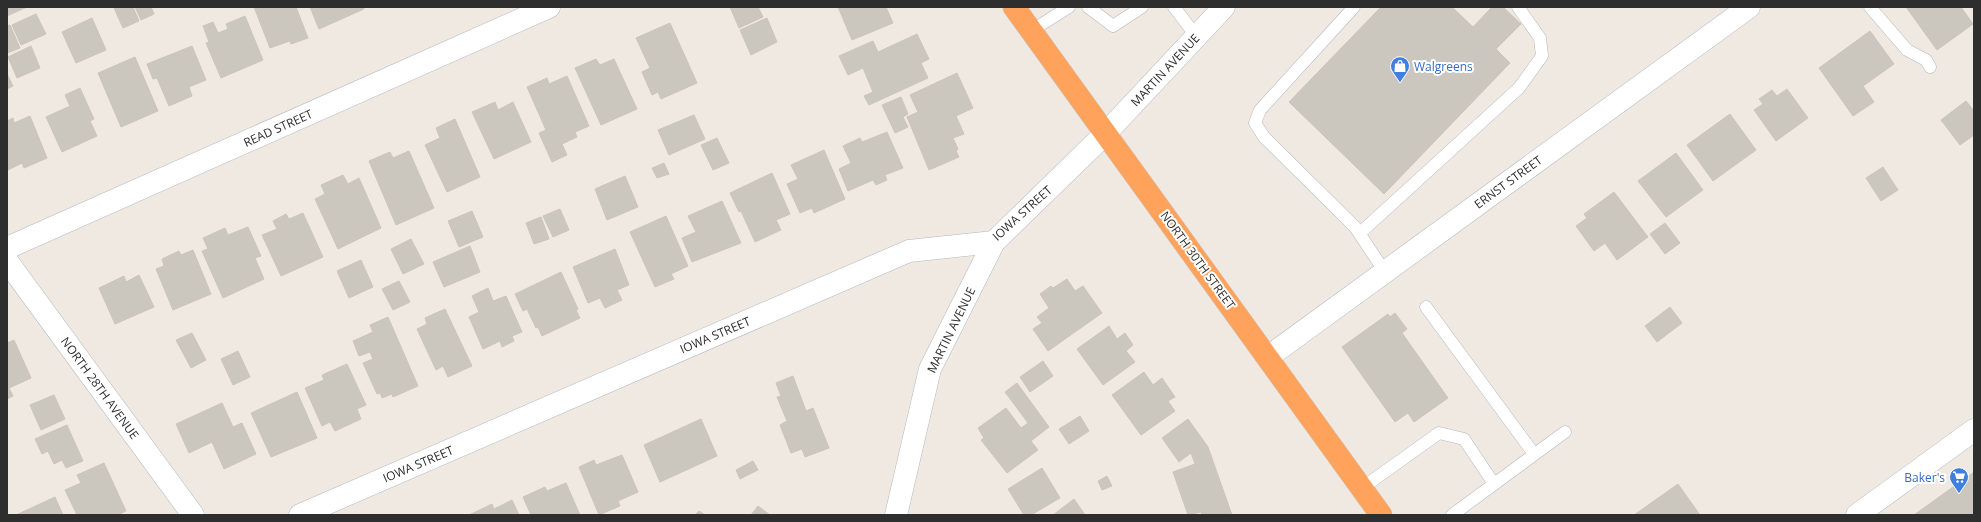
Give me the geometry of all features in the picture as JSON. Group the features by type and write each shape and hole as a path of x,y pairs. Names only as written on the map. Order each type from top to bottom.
{"highway":[{"name":"NORTH 30TH STREET","path":"1014,7 1381,515"}],"street":[{"name":"READ STREET","path":"7,248 549,7"},
{"name":"MARTIN AVENUE","path":"1106,133 1224,7"},
{"name":"ERNST STREET","path":"1268,357 1748,7"},
{"name":"IOWA STREET","path":"300,515 909,251 994,242 1106,133"},
{"name":"MARTIN AVENUE","path":"896,515 930,370 994,242"},
{"name":"NORTH 28TH AVENUE","path":"7,261 193,515"},
{"path":"1857,515 1974,430"}],"lane":[{"path":"1031,31 1069,7"},
{"path":"1088,7 1113,26 1142,7"},
{"path":"1174,7 1196,36"},
{"path":"1354,7 1260,110 1255,123 1264,137 1360,233 1385,272"},
{"path":"1360,233 1518,88 1542,56 1540,38 1518,7"},
{"path":"1870,7 1907,50 1926,60 1930,67"},
{"path":"1426,307 1534,454"},
{"path":"1452,515 1565,432"},
{"path":"1362,488 1439,434 1464,439 1494,484"}],"building":[{"path":"7,7 27,7 7,16"},
{"path":"133,7 139,21 123,28 114,8"},
{"path":"135,7 151,7 154,14 141,20"},
{"path":"254,7 296,7 308,38 291,44 290,41 270,48"},
{"path":"310,7 363,7 364,9 319,29"},
{"path":"730,7 758,7 763,17 739,28"},
{"path":"838,7 886,7 893,23 852,40"},
{"name":"Walgreens","path":"1381,7 1452,7 1473,27 1492,7 1503,7 1521,24 1496,49 1510,63 1384,194 1289,102"},
{"path":"1906,7 1961,7 1973,24 1937,50"},
{"path":"36,14 46,34 21,45 12,25"},
{"path":"245,16 263,60 221,78 206,43 209,42 203,26 213,22 218,33 228,29 226,24"},
{"path":"92,18 106,50 76,63 62,32"},
{"path":"767,18 777,42 751,55 740,30"},
{"path":"670,23 697,83 661,99 658,92 652,95 642,72 650,68 636,38"},
{"path":"10,25 20,48 7,53 7,26"},
{"path":"1870,31 1894,64 1863,86 1874,102 1853,116 1819,68"},
{"path":"917,34 929,59 921,63 928,78 869,105 864,96 873,92 863,68 848,75 839,56 873,41 878,52"},
{"path":"31,46 40,68 17,78 8,57"},
{"path":"192,46 206,80 189,87 192,96 169,106 157,78 153,79 147,64"},
{"path":"135,57 158,111 121,127 98,73"},
{"path":"596,59 600,65 614,59 637,109 601,125 575,68"},
{"path":"957,73 973,108 956,116 964,134 953,138 958,149 956,151 959,157 929,170 907,117 918,112 910,95"},
{"path":"7,74 13,86 7,89"},
{"path":"567,76 589,126 575,132 577,137 562,144 567,155 552,162 539,133 546,130 527,87 547,78 549,84"},
{"path":"80,88 94,119 90,121 97,136 62,152 46,117 70,106 65,95"},
{"path":"1787,89 1808,118 1776,141 1754,110 1763,104 1759,99 1772,90 1777,96"},
{"path":"901,97 908,114 903,117 908,127 895,133 882,105"},
{"path":"1966,101 1974,111 1974,135 1960,145 1941,120"},
{"path":"495,102 498,110 513,102 531,142 494,159 472,112"},
{"path":"1730,114 1756,150 1713,181 1687,145"},
{"path":"694,115 705,139 669,155 658,130"},
{"path":"30,116 47,158 24,168 22,163 8,170 7,121 13,118 14,123"},
{"path":"455,119 480,177 447,192 425,145 440,138 436,128"},
{"path":"887,132 903,168 885,175 887,180 876,185 873,180 848,191 839,169 851,163 843,146 860,138 862,142"},
{"path":"717,138 729,163 713,170 701,145"},
{"path":"824,150 845,199 814,213 812,208 800,213 787,184 798,179 791,165"},
{"path":"409,151 434,208 396,225 369,161 390,152 393,158"},
{"path":"1676,153 1703,190 1666,217 1638,181"},
{"path":"664,163 669,174 657,178 652,168"},
{"path":"1883,167 1898,190 1881,201 1866,178"},
{"path":"772,173 790,214 776,220 781,230 755,242 741,211 739,212 730,193"},
{"path":"343,175 348,184 359,178 381,228 338,249 315,199 325,194 321,185"},
{"path":"625,176 638,207 607,220 595,189"},
{"path":"1614,192 1648,237 1617,260 1605,243 1594,251 1576,226 1587,218 1584,214"},
{"path":"722,201 741,243 692,262 682,238 696,232 688,216"},
{"path":"560,209 569,230 553,237 543,216"},
{"path":"472,211 483,237 459,247 448,221"},
{"path":"303,213 323,257 281,276 262,235 277,229 273,221 286,214 289,219"},
{"path":"666,216 688,266 671,274 674,279 655,287 630,232"},
{"path":"541,217 549,239 534,244 526,223"},
{"path":"1665,223 1680,243 1665,254 1650,234"},
{"path":"248,227 261,256 255,258 264,279 223,298 202,251 208,249 203,238 225,228 228,235"},
{"path":"411,239 424,264 403,274 391,249"},
{"path":"470,246 480,272 444,287 433,262"},
{"path":"615,249 629,285 617,290 622,300 605,308 600,298 588,303 573,267"},
{"path":"193,250 211,294 173,310 156,269 164,266 162,259 179,251 181,255"},
{"path":"361,260 373,287 349,298 337,271"},
{"path":"561,272 578,309 576,310 580,318 542,336 538,327 536,328 527,309 523,311 515,294"},
{"path":"139,275 154,307 115,324 99,288 124,276 126,282"},
{"path":"1067,279 1075,291 1083,286 1102,313 1048,351 1033,329 1042,323 1037,317 1049,308 1040,294 1051,286 1053,288"},
{"path":"399,281 410,302 393,310 382,289"},
{"path":"488,288 493,301 506,296 522,332 512,336 514,341 502,347 500,341 483,349 469,317 479,312 472,296"},
{"path":"1670,307 1682,323 1657,342 1645,326"},
{"path":"445,309 472,366 448,377 443,366 436,370 417,329 427,324 425,318"},
{"path":"1395,313 1407,329 1402,333 1448,398 1414,422 1408,413 1395,422 1342,347 1388,314 1390,317"},
{"path":"388,317 418,386 393,397 392,394 382,398 380,393 377,394 363,363 373,359 370,352 359,356 353,341 373,332 370,325"},
{"path":"1109,326 1117,339 1125,333 1133,345 1126,351 1135,362 1103,385 1077,349"},
{"path":"192,333 206,360 191,368 176,340"},
{"path":"14,340 31,378 9,388 13,396 7,399 7,343"},
{"path":"238,351 250,377 233,385 221,359"},
{"path":"1043,361 1053,376 1030,392 1020,377"},
{"path":"347,364 366,405 357,409 361,419 335,431 330,422 322,426 305,388 324,380 322,375"},
{"path":"1144,372 1153,385 1162,378 1175,397 1168,401 1175,411 1141,435 1112,395"},
{"path":"793,376 806,411 813,408 829,448 805,457 802,449 791,453 780,425 787,421 777,397 781,396 776,383"},
{"path":"1017,383 1049,427 1031,441 1038,450 1007,473 981,440 984,438 978,428 1006,408 1021,428 1028,423 1005,392"},
{"path":"297,392 317,438 271,457 251,413"},
{"path":"54,395 65,419 41,430 30,405"},
{"path":"222,403 233,427 242,423 256,454 224,469 212,442 189,453 176,424"},
{"path":"1080,416 1089,431 1069,444 1059,429"},
{"path":"701,419 717,456 660,482 644,445"},
{"path":"1188,419 1208,447 1232,515 1202,515 1201,512 1188,515 1173,472 1195,464 1191,453 1179,462 1162,438"},
{"path":"67,425 83,461 66,468 62,460 54,464 48,451 42,454 35,439"},
{"path":"622,455 638,492 618,501 620,506 599,515 579,467 594,460 596,465"},
{"path":"753,461 758,470 740,479 736,470"},
{"path":"104,463 126,511 118,515 77,515 65,490 81,483 77,475"},
{"path":"1042,468 1060,498 1031,515 1024,515 1008,489"},
{"name":"Baker's","path":"1974,472 1974,515 1914,515"},
{"path":"1107,476 1112,486 1102,490 1098,481"},
{"path":"566,483 580,515 531,515 523,497 545,487 547,491"},
{"path":"1678,484 1700,515 1634,515"},
{"path":"55,497 63,515 16,515"},
{"path":"1074,499 1085,515 1053,515"},
{"path":"512,500 519,515 469,515 492,504 494,509"},
{"path":"758,506 770,515 751,515"},
{"path":"699,511 705,515 695,515"}],"place":[{"name":"Walgreens","path":"1400,83"},
{"name":"Baker's","path":"1959,494"}]}
